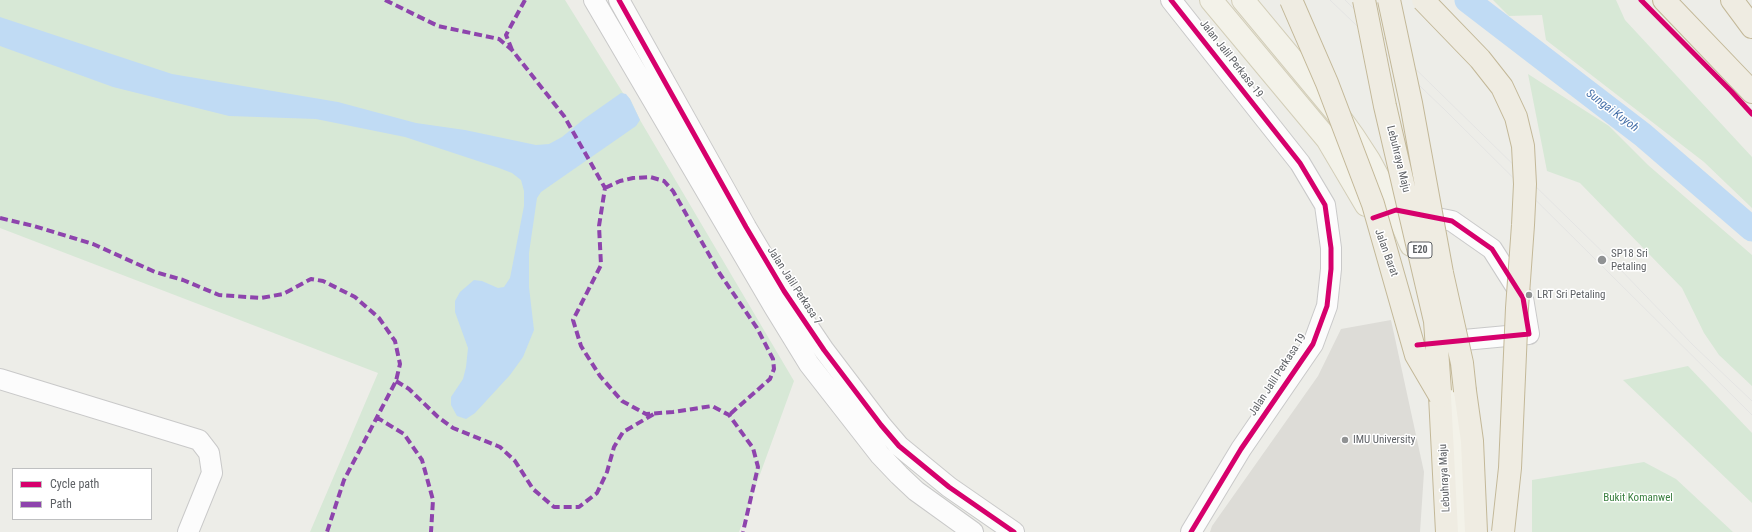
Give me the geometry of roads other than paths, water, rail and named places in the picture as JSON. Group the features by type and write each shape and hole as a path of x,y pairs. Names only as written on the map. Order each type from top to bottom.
{"highway":[{"path":"1291,0 1327,83 1373,204 1416,355 1440,396"},
{"name":"Lebuhraya Maju","path":"1364,0 1385,106 1435,321 1447,532"},
{"name":"Lebuhraya Maju","path":"1389,0 1411,103 1442,273 1462,363 1472,441 1476,532"},
{"path":"1424,0 1480,59 1502,87 1516,117 1523,146 1525,184 1523,225 1517,308 1510,468 1503,532"},
{"path":"1664,0 1752,92"},
{"path":"1732,0 1752,27"}],"main road":[{"name":"Jalan Barat","path":"1211,0 1327,139 1353,180 1373,218 1417,345 1441,455 1443,532"},
{"path":"1243,0 1336,112 1369,160 1396,210 1410,240 1455,408 1463,473 1463,532"}],"street":[{"path":"594,0 809,364 880,455 899,475 916,491 974,532"},
{"name":"Jalan Jalil Perkasa 7","path":"619,0 750,234 784,291 824,350 881,425 899,446 949,487 1014,532"},
{"name":"Jalan Jalil Perkasa 19","path":"1171,0 1300,163 1324,205 1331,248 1332,269 1327,306 1313,344 1241,449 1191,532"},
{"path":"1373,218 1396,210 1452,221 1492,249 1523,298 1529,334 1417,345"},
{"path":"0,379 199,440 209,453 212,473 188,532"}],"water":[{"path":"0,17 172,74 338,102 416,123 465,130 536,145 549,144 562,137 584,119 621,93 626,94 630,99 640,120 636,126 541,192 537,198 529,253 529,287 534,330 523,357 510,375 475,413 466,419 457,416 451,405 451,397 463,379 468,348 455,312 455,301 460,292 474,280 482,281 498,288 504,287 510,278 524,206 524,191 521,180 512,173 499,168 405,137 316,119 229,116 113,87 0,46"}],"waterway":[{"name":"Sungai Kuyoh","path":"1467,0 1643,135 1752,229"}],"tram line":[{"path":"1330,0 1445,110 1752,415"},
{"path":"1345,0 1618,267 1693,345 1752,401"}],"place":[{"name":"SP18 Sri Petaling","path":"1602,260"},
{"name":"LRT Sri Petaling","path":"1529,295"},
{"name":"IMU University","path":"1345,440"}],"park label":[{"name":"Bukit Komanwel","path":"1638,498"}]}
